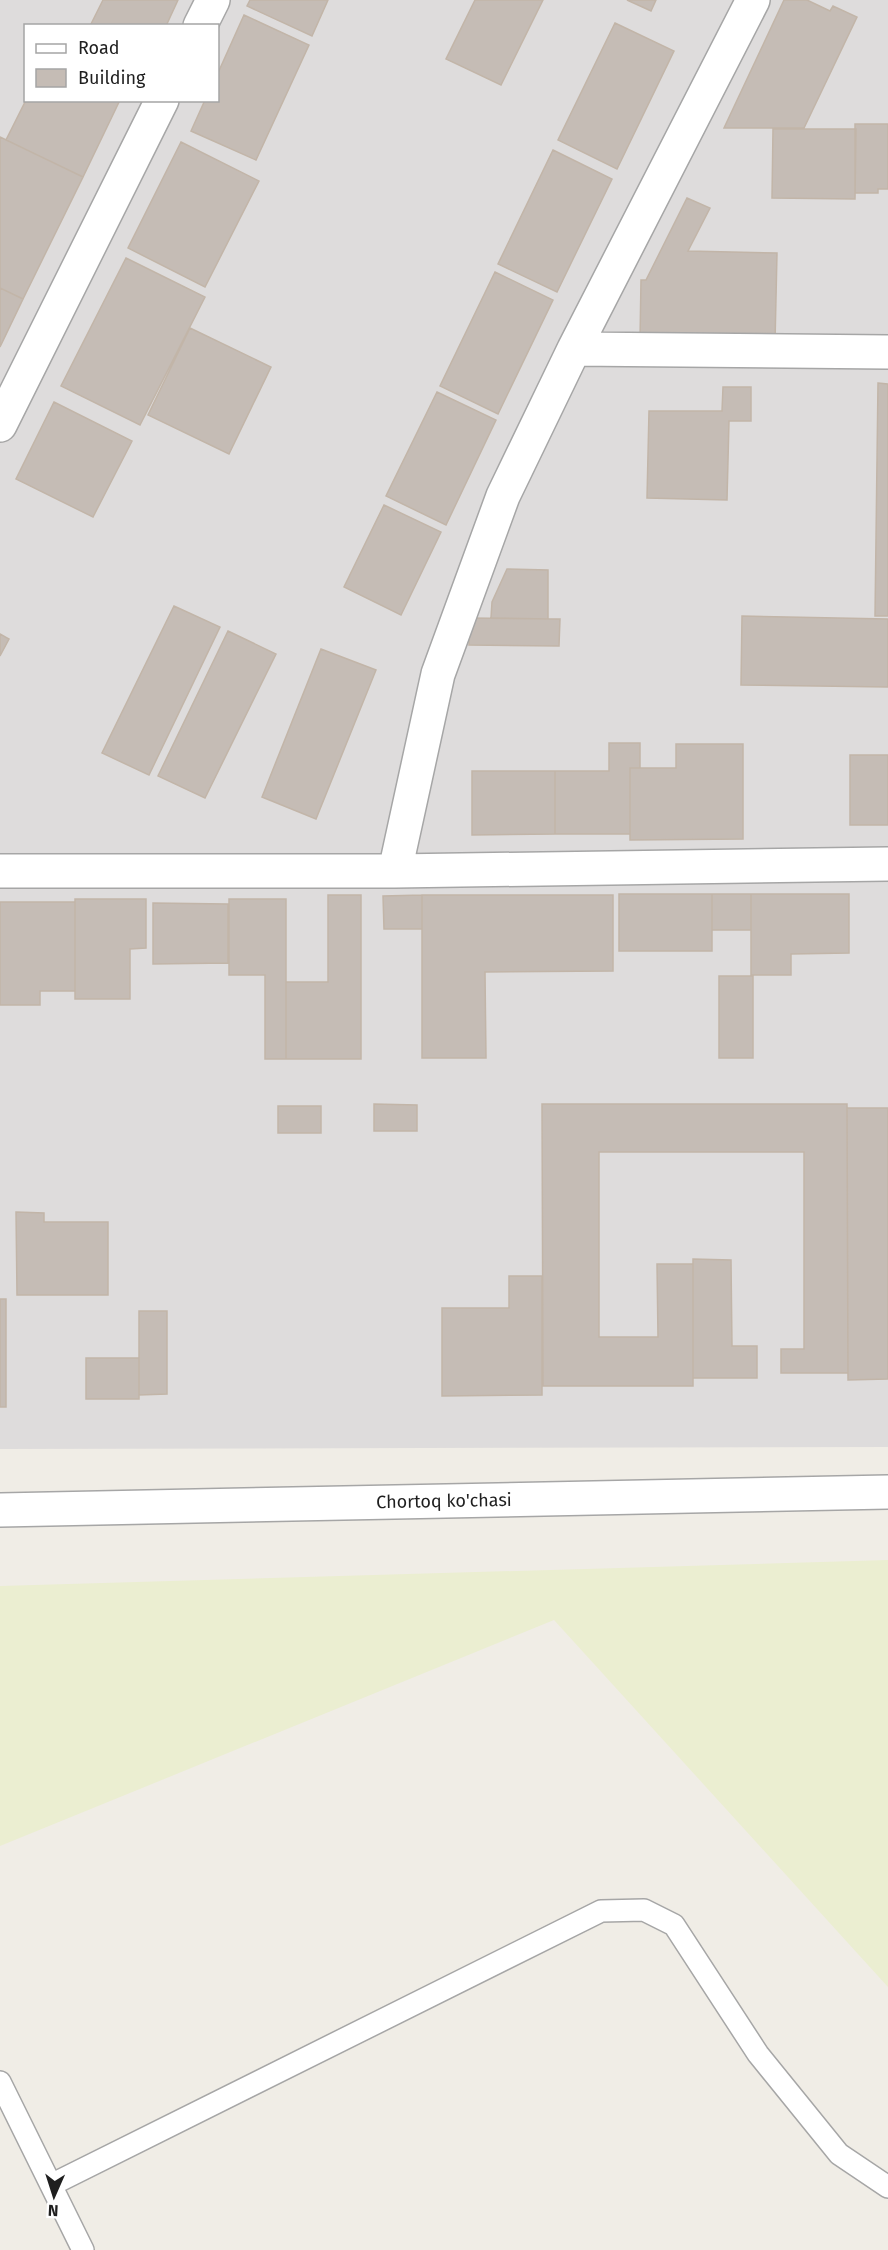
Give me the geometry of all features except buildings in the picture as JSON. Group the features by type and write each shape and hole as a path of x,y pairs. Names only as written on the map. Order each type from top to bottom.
{"street":[{"path":"201,24 213,0"},
{"path":"395,871 438,674 503,496 574,349 753,0"},
{"path":"0,425 161,102"},
{"path":"574,349 888,352"},
{"path":"0,871 395,871 888,864"},
{"name":"Chortoq ko'chasi","path":"0,1510 888,1492"}],"lane":[{"path":"51,2185 601,1911 644,1911 674,1925 758,2054 839,2154 888,2187"},
{"path":"0,2082 83,2250"}],"shaded area":[{"path":"0,0 888,0 888,1447 0,1449"}],"green space":[{"path":"888,1560 888,1987 554,1620 0,1846 0,1586"}]}
